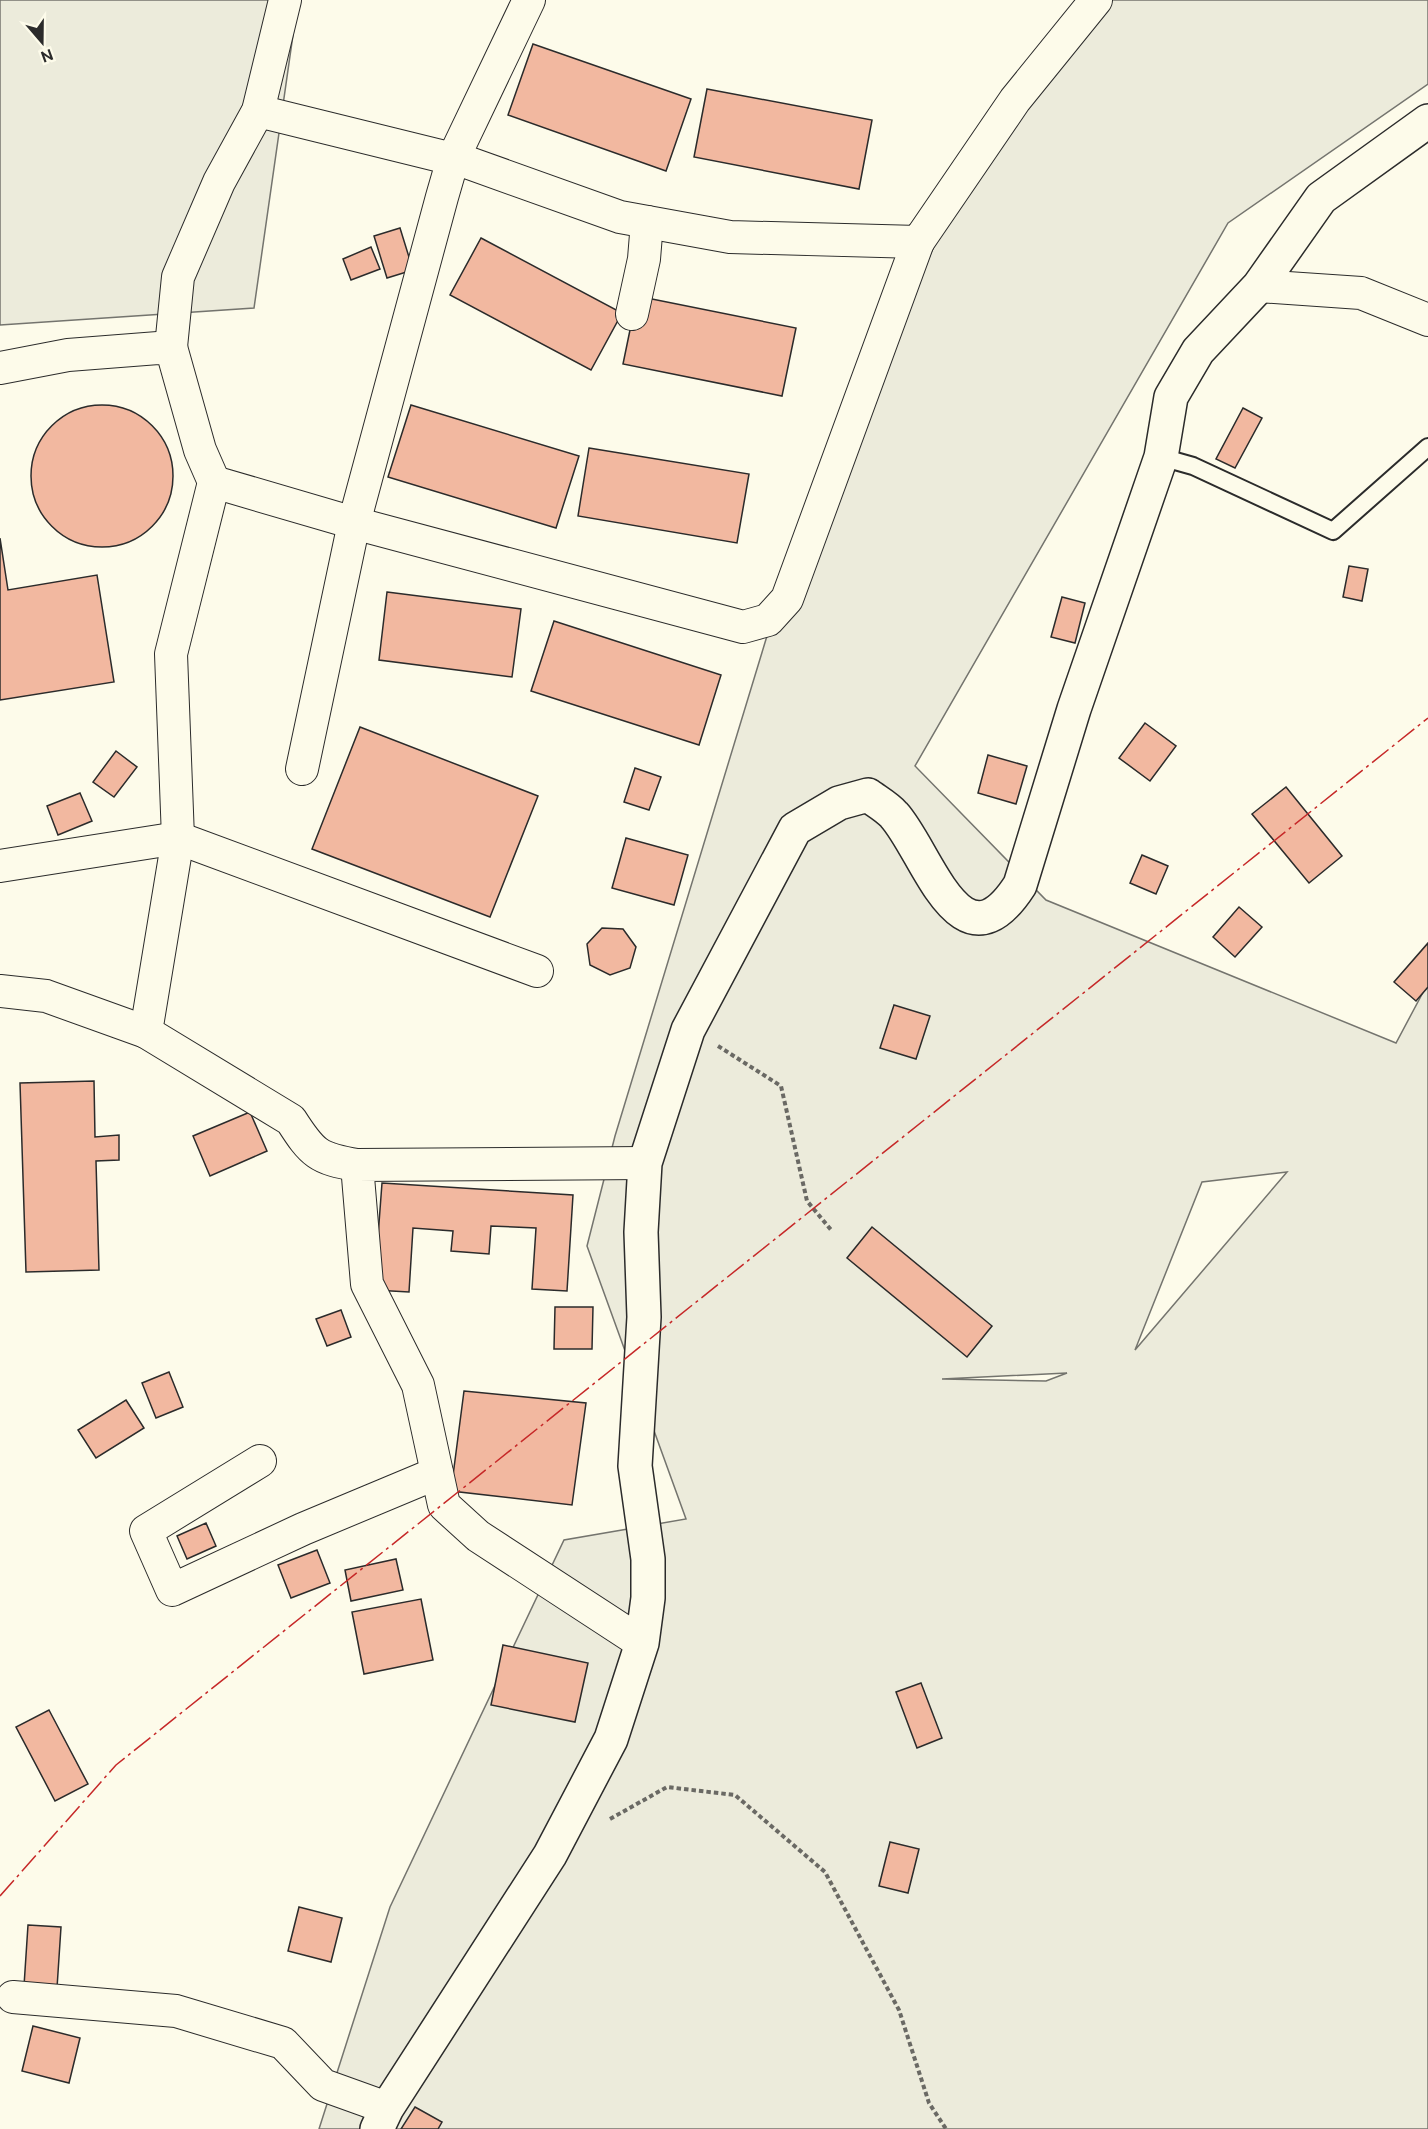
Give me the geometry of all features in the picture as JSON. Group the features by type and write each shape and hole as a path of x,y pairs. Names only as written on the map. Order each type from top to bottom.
{"street":[{"path":"146,1032 178,838 171,654 213,482 200,450 171,346 178,277 219,182 258,111 274,37 285,0"},
{"path":"302,769 354,523 377,444 398,354 453,159 529,0"},
{"path":"213,482 354,523 744,627 768,620 787,599 918,242 1015,100 1096,0"},
{"path":"258,111 453,159 620,217 730,237 918,242"},
{"path":"13,1997 176,2011 283,2043 323,2085 382,2119 550,1855 612,1738 642,1643 648,1598 648,1559 635,1466 644,1317 641,1232 645,1162 688,1030 795,829 840,803 868,795 894,815 939,889 961,912 979,918 996,913 1010,901 1020,885 1074,709 1161,457 1171,397 1198,351 1259,285 1321,198 1428,121"},
{"path":"632,314 644,259 647,222"},
{"path":"1259,285 1361,293 1428,320"},
{"path":"0,369 68,355 171,346"},
{"path":"0,866 178,838 537,971"},
{"path":"0,991 46,996 146,1032 291,1119 305,1142 326,1160 357,1165 645,1162"},
{"path":"357,1165 367,1284 418,1385 444,1505 478,1536 642,1643"},
{"path":"260,1461 146,1531 172,1590 303,1529 437,1473"}],"lane":[{"path":"1161,457 1192,466 1332,531 1428,447"}],"path":[{"path":"688,1030 781,1086 807,1201 832,1231"},
{"path":"561,1832 593,1829 667,1787 735,1795 825,1872 899,2010 929,2103 946,2129"}],"shaded area":[{"path":"0,0 298,0 254,308 0,325"},
{"path":"1103,0 1428,0 1428,84 1228,223 915,766 1046,900 1396,1043 1428,983 1428,2129 319,2129 390,1907 564,1540 686,1519 587,1246 615,1136 784,580 971,164","holes":["1287,1172 1135,1350 1202,1182","1067,1373 1046,1381 942,1379"]}],"building":[{"path":"533,44 691,99 666,171 508,115"},
{"path":"707,89 872,120 859,189 694,157"},
{"path":"400,228 413,270 387,278 374,236"},
{"path":"481,238 622,313 591,370 450,295"},
{"path":"371,247 380,269 351,280 343,259"},
{"path":"637,296 796,328 782,396 623,364"},
{"path":"102,405 129,411 152,426 167,449 173,476 167,503 152,526 129,541 102,547 75,541 52,526 37,503 31,476 37,449 52,426 75,411"},
{"path":"411,405 579,456 556,528 388,477"},
{"path":"1243,408 1262,418 1235,468 1216,459"},
{"path":"589,448 749,474 737,543 578,516"},
{"path":"0,538 8,590 97,575 114,682 0,700"},
{"path":"1349,566 1368,569 1362,601 1343,597"},
{"path":"387,592 521,609 512,677 379,660"},
{"path":"1062,597 1085,603 1075,643 1051,637"},
{"path":"554,621 721,675 699,745 531,691"},
{"path":"1145,723 1176,746 1150,781 1119,758"},
{"path":"360,727 538,796 490,917 312,849"},
{"path":"116,751 137,767 114,797 93,782"},
{"path":"988,755 1027,766 1016,804 978,793"},
{"path":"635,768 661,777 649,810 624,802"},
{"path":"1286,787 1342,856 1309,883 1252,814"},
{"path":"80,793 92,821 58,835 47,806"},
{"path":"626,838 688,855 674,905 612,888"},
{"path":"1142,855 1168,866 1156,894 1130,883"},
{"path":"1239,907 1262,927 1235,957 1213,937"},
{"path":"602,928 623,929 636,947 630,968 610,975 590,965 587,944"},
{"path":"1428,943 1428,987 1416,1001 1394,982"},
{"path":"894,1005 930,1016 916,1059 880,1048"},
{"path":"94,1081 95,1137 119,1135 119,1160 96,1161 99,1270 26,1272 20,1083"},
{"path":"250,1112 267,1151 210,1176 193,1136"},
{"path":"382,1183 573,1195 567,1291 532,1289 536,1228 491,1226 489,1254 451,1251 453,1231 413,1228 409,1292 374,1290"},
{"path":"872,1227 992,1326 967,1357 847,1258"},
{"path":"555,1307 593,1307 592,1349 554,1349"},
{"path":"341,1310 351,1337 327,1346 316,1319"},
{"path":"169,1372 183,1407 156,1418 142,1383"},
{"path":"464,1391 586,1403 572,1505 451,1491"},
{"path":"126,1400 144,1428 96,1458 78,1430"},
{"path":"206,1523 216,1546 187,1559 177,1536"},
{"path":"317,1550 330,1583 291,1598 278,1565"},
{"path":"396,1559 403,1590 351,1601 345,1570"},
{"path":"421,1599 433,1660 364,1674 352,1612"},
{"path":"503,1645 588,1663 575,1722 491,1705"},
{"path":"921,1683 942,1738 917,1748 896,1692"},
{"path":"49,1710 88,1784 55,1801 16,1727"},
{"path":"890,1842 919,1849 908,1893 879,1886"},
{"path":"299,1907 342,1918 331,1962 288,1951"},
{"path":"28,1925 61,1927 57,1988 24,1986"},
{"path":"33,2026 80,2038 69,2083 22,2071"},
{"path":"415,2107 442,2122 438,2129 401,2129"}],"power":[{"path":"0,1896 116,1765 1428,718"}]}
